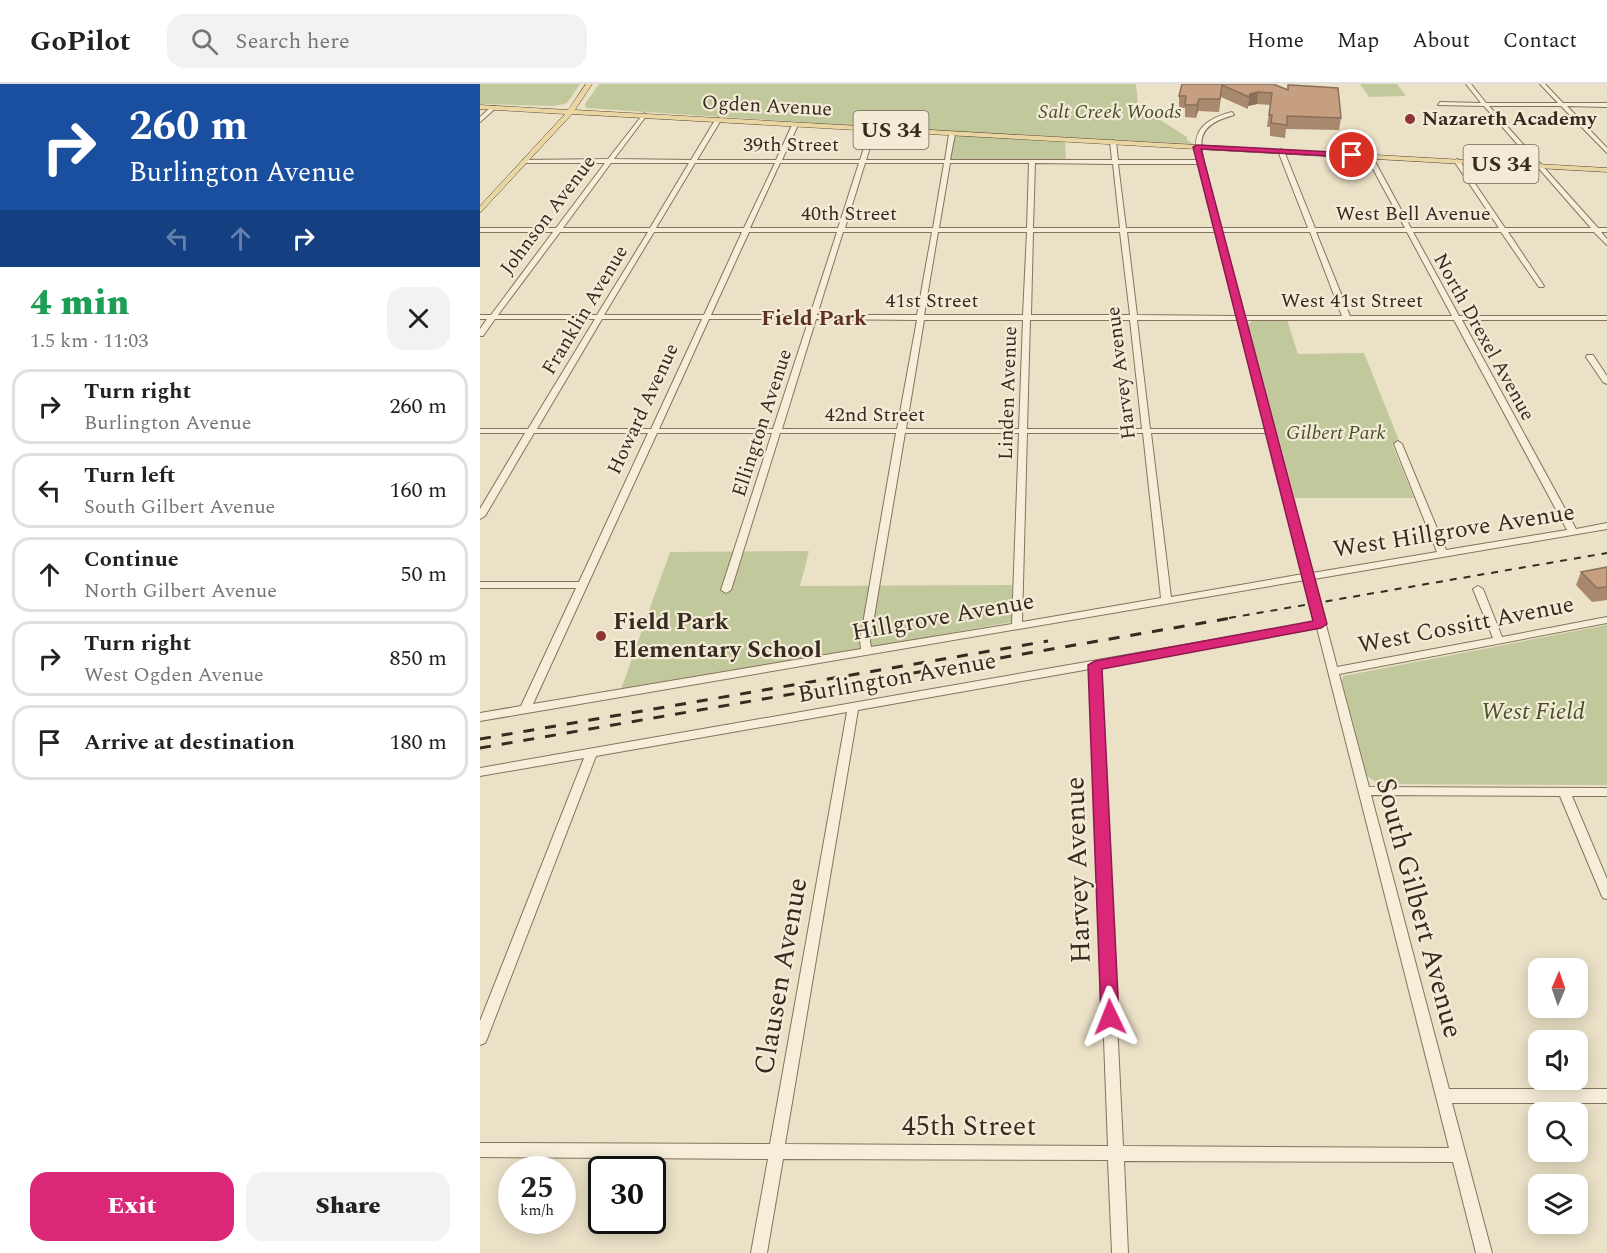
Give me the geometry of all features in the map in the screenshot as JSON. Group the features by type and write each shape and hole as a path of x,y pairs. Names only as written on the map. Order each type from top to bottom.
{"main road":[{"path":"481,208 571,111 589,84"},
{"name":"Ogden Avenue","path":"480,107 1197,147"},
{"name":"US 34","path":"1197,147 1607,170"}],"street":[{"path":"1468,84 1607,243"},
{"path":"1542,84 1607,151"},
{"path":"1440,104 1607,105"},
{"path":"480,120 494,107"},
{"path":"1197,147 1200,133 1211,121 1232,114"},
{"name":"Johnson Avenue","path":"480,334 644,115"},
{"name":"Franklin Avenue","path":"480,516 718,120"},
{"name":"Howard Avenue","path":"525,710 795,125"},
{"name":"Ellington Avenue","path":"726,590 873,129"},
{"path":"867,651 865,641 952,134"},
{"name":"Harvey Avenue","path":"1113,142 1125,230 1166,600"},
{"name":"South Gilbert Avenue","path":"1197,147 1484,1253"},
{"path":"1281,151 1347,318"},
{"name":"North Drexel Avenue","path":"1369,156 1407,230 1573,532"},
{"name":"39th Street","path":"525,161 1201,162"},
{"name":"Linden Avenue","path":"1017,626 1032,161"},
{"path":"1457,161 1541,286"},
{"name":"40th Street","path":"480,230 1218,231"},
{"name":"West Bell Avenue","path":"1218,231 1607,230"},
{"name":"41st Street","path":"480,317 1241,318"},
{"name":"West 41st Street","path":"1241,318 1607,318"},
{"path":"1590,357 1607,382"},
{"name":"42nd Street","path":"480,431 1270,431"},
{"path":"1398,444 1443,554"},
{"name":"West Hillgrove Avenue","path":"1307,576 1607,526"},
{"name":"Hillgrove Avenue","path":"480,717 1307,576"},
{"path":"480,585 584,585"},
{"path":"1478,589 1498,639"},
{"name":"West Cossitt Avenue","path":"1332,672 1607,620"},
{"name":"Burlington Avenue","path":"480,772 1321,624"},
{"name":"Harvey Avenue","path":"1095,665 1120,1253"},
{"name":"Clausen Avenue","path":"759,1253 853,707"},
{"path":"480,1040 591,754"},
{"path":"1364,791 1607,792"},
{"path":"1564,792 1607,894"},
{"path":"1443,1096 1607,1096"},
{"name":"45th Street","path":"480,1150 1459,1155"}],"green space":[{"path":"480,84 580,84 567,103 555,106 480,104"},
{"name":"Salt Creek Woods","path":"599,84 1136,84 1138,106 1187,137 1187,140 1193,144 875,127 586,108 585,104"},
{"path":"1360,84 1397,84 1406,96 1369,97"},
{"path":"955,135 1065,140 1066,161 950,161"},
{"name":"Gilbert Park","path":"1254,320 1287,320 1298,354 1364,353 1400,443 1392,444 1414,498 1295,498 1248,324"},
{"path":"809,551 800,586 1012,585 1012,622 620,692 670,552"},
{"name":"West Field","path":"1607,625 1607,785 1379,784 1367,776 1342,681 1343,676"}],"building":[{"path":"1182,84 1273,84 1288,90 1288,85 1338,88 1341,118 1287,116 1287,125 1271,123 1272,115 1269,115 1272,93 1258,92 1250,94 1249,97 1222,85 1220,99 1199,99 1197,105 1185,105 1186,96 1179,96"},
{"path":"1607,567 1607,587 1597,588 1581,572"}],"railway":[{"path":"1229,618 1607,553"},
{"path":"480,748 1237,617"},
{"path":"480,739 1048,641"}],"place":[{"name":"Nazareth Academy","path":"1410,119"},
{"name":"Field Park Elementary School","path":"601,636"}],"district":[{"name":"Field Park","path":"814,318"}],"route":[{"path":"1110,1017 1095,665 1321,624 1197,147 1352,155"}]}
